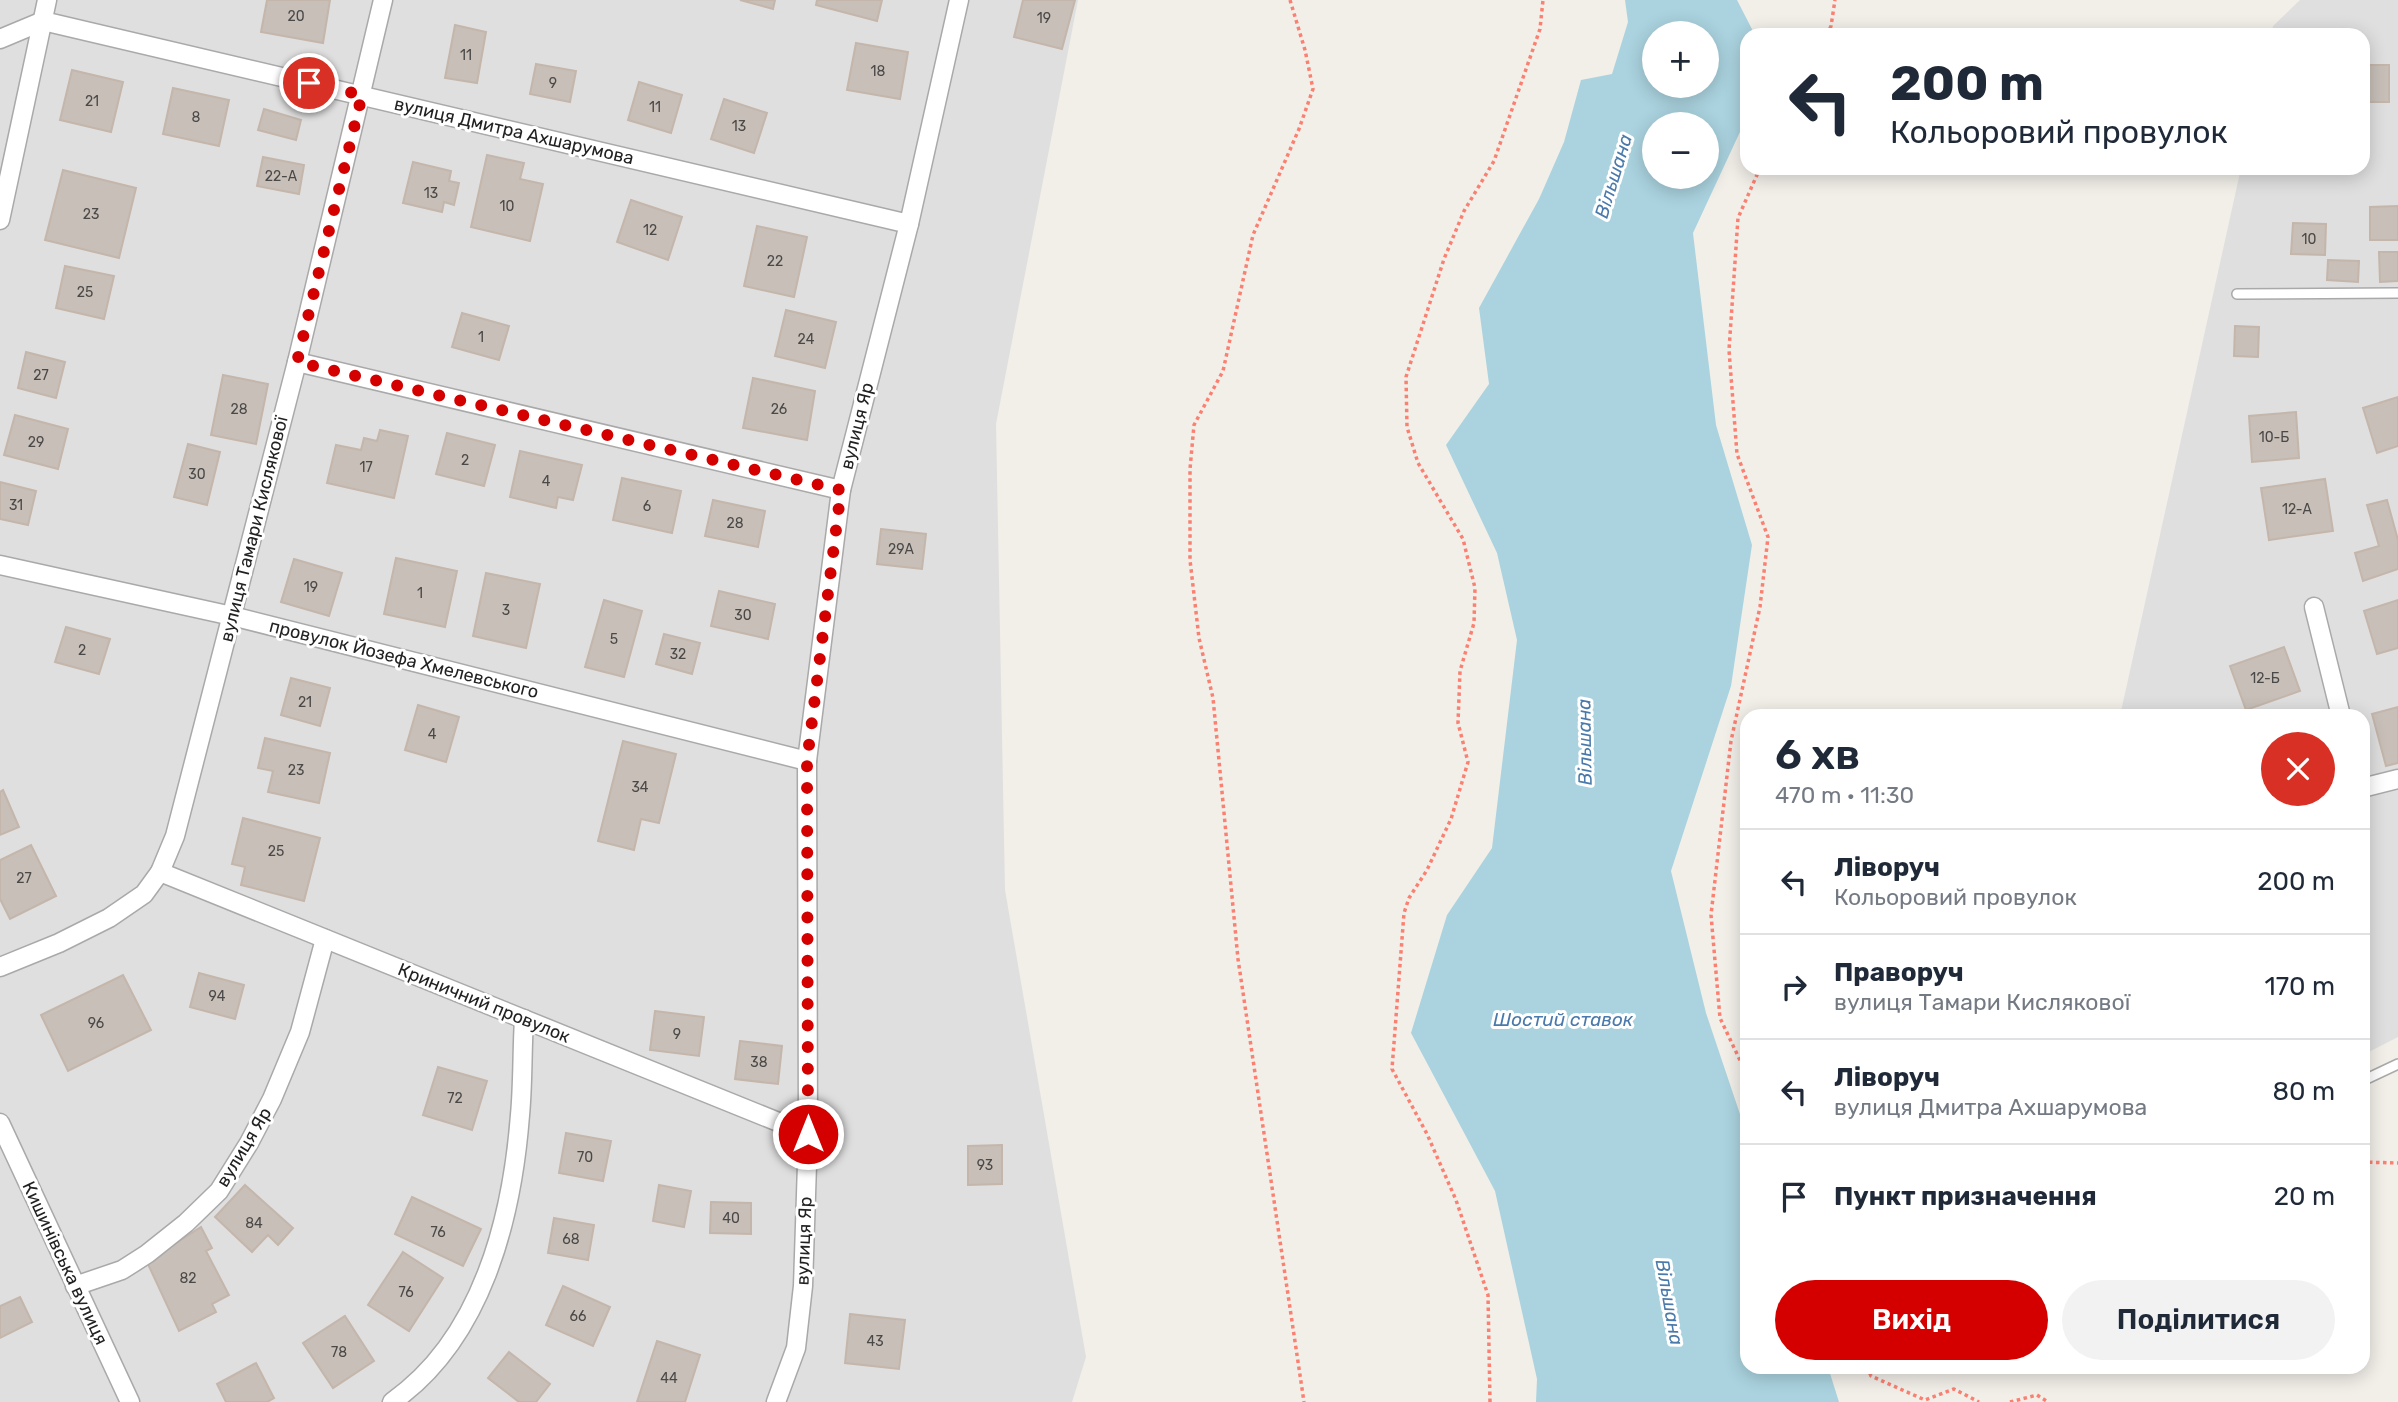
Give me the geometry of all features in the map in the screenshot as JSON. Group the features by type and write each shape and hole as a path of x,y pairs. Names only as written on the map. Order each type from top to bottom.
{"street":[{"path":"0,220 47,0"},
{"name":"вулиця Тамари Кислякової","path":"0,967 59,943 109,918 144,894 160,872 174,836 297,362 383,0"},
{"name":"вулиця Яр","path":"776,1402 796,1348 803,1286 808,1134 807,761 841,490 909,224 959,0"},
{"path":"0,39 43,21"},
{"name":"вулиця Дмитра Ахшарумова","path":"43,21 909,224"},
{"path":"297,362 841,490"},
{"name":"провулок Йозефа Хмелевського","path":"0,565 232,616 807,761"},
{"path":"2314,607 2339,709"},
{"path":"2370,786 2398,779"},
{"name":"Криничний провулок","path":"160,872 808,1134"},
{"name":"вулиця Яр","path":"75,1286 122,1270 147,1254 187,1223 219,1191 272,1099 300,1032 325,939"},
{"path":"392,1402 411,1389 440,1358 467,1317 484,1282 504,1215 514,1161 520,1115 524,1019"},
{"name":"Кишинівська вулиця","path":"0,1123 130,1402"}],"lane":[{"path":"2237,294 2398,293"},
{"path":"2370,1077 2398,1064"}],"path":[{"path":"1290,0 1313,89 1299,130 1254,235 1223,371 1195,425 1191,469 1190,560 1199,638 1213,698 1238,959 1304,1402"},
{"path":"1490,1402 1488,1295 1456,1200 1427,1134 1392,1069 1404,913 1409,898 1427,870 1451,820 1468,762 1458,723 1460,671 1474,623 1475,589 1463,539 1418,463 1414,451 1407,427 1406,377 1444,259 1464,211 1494,162 1540,29 1544,0"},
{"path":"1830,28 1835,0"},
{"path":"1740,1060 1720,1018 1711,915 1731,741 1760,607 1768,537 1737,454 1729,350 1738,218 1757,175"},
{"path":"2370,1162 2398,1163"},
{"path":"1870,1374 1925,1400 1954,1389 1979,1402"},
{"path":"2010,1402 2037,1395 2048,1402"}],"shaded area":[{"path":"0,0 1078,0 996,424 1005,890 1086,1357 1072,1402 0,1402"},
{"path":"2300,0 2398,0 2398,1037 2370,1051 2370,709 2122,709 2239,175 2370,175 2370,28 2273,26"}],"water":[{"name":"Шостий ставок","path":"1625,0 1737,0 1751,28 1740,28 1740,132 1719,177 1719,112 1642,112 1642,189 1713,189 1693,233 1716,425 1752,545 1731,686 1671,871 1706,1013 1740,1114 1740,1374 1830,1374 1839,1402 1536,1402 1537,1379 1495,1191 1411,1033 1447,915 1492,848 1517,640 1497,553 1446,445 1489,384 1479,308 1539,199 1564,142 1581,80 1612,74 1628,22"}],"building":[{"path":"267,0 330,0 323,43 261,32"},
{"path":"740,0 775,0 773,9"},
{"path":"817,0 882,0 877,21 816,5"},
{"path":"1023,0 1075,0 1062,49 1014,37"},
{"path":"455,25 486,32 477,83 445,78"},
{"path":"856,43 908,52 900,99 847,90"},
{"path":"536,64 576,71 570,102 530,94"},
{"path":"2370,65 2389,65 2389,102 2370,102"},
{"path":"72,70 123,82 111,132 60,120"},
{"path":"639,82 682,95 671,133 628,120"},
{"path":"173,88 229,100 219,146 163,134"},
{"path":"724,99 767,113 754,153 711,139"},
{"path":"264,109 301,120 296,140 258,130"},
{"path":"487,155 524,163 520,179 543,184 530,241 471,227"},
{"path":"263,157 304,165 299,194 257,186"},
{"path":"413,162 451,171 449,181 459,183 454,205 444,202 442,212 403,203"},
{"path":"63,170 136,188 119,258 45,240"},
{"path":"631,200 682,217 668,260 617,242"},
{"path":"2398,206 2398,240 2370,240 2370,207"},
{"path":"2293,223 2326,224 2325,255 2291,254"},
{"path":"757,226 807,237 794,297 744,286"},
{"path":"2379,252 2398,252 2398,281 2380,282"},
{"path":"2328,260 2359,261 2358,282 2327,280"},
{"path":"65,266 114,276 104,319 56,308"},
{"path":"786,310 836,322 825,368 775,356"},
{"path":"462,313 509,326 499,360 452,347"},
{"path":"2235,326 2259,327 2258,357 2234,356"},
{"path":"26,352 65,362 56,398 18,388"},
{"path":"223,375 268,384 256,444 211,435"},
{"path":"753,378 815,391 807,440 743,428"},
{"path":"2398,397 2398,446 2377,453 2363,408"},
{"path":"2296,412 2299,458 2252,462 2249,416"},
{"path":"15,415 68,429 58,469 4,455"},
{"path":"380,430 408,436 394,498 327,483 336,445 361,450 364,438 377,441"},
{"path":"447,433 495,445 484,486 436,474"},
{"path":"188,444 220,452 207,505 174,497"},
{"path":"520,451 582,465 573,500 558,497 556,508 510,497"},
{"path":"622,478 681,491 672,533 613,520"},
{"path":"2325,479 2333,531 2269,540 2261,488"},
{"path":"0,482 36,491 28,525 0,519"},
{"path":"713,500 765,511 758,547 705,536"},
{"path":"2387,500 2398,540 2398,569 2363,581 2355,553 2379,546 2367,505"},
{"path":"881,529 926,534 922,569 877,564"},
{"path":"396,558 457,571 445,627 384,614"},
{"path":"294,559 342,573 329,616 281,602"},
{"path":"486,573 540,584 526,648 473,636"},
{"path":"719,591 775,604 768,639 711,626"},
{"path":"604,600 642,611 624,677 585,667"},
{"path":"2398,600 2398,648 2377,654 2364,611"},
{"path":"66,627 110,639 99,674 55,662"},
{"path":"664,634 700,643 692,674 656,664"},
{"path":"2284,647 2300,691 2246,709 2230,666"},
{"path":"291,678 330,688 320,726 281,715"},
{"path":"418,705 459,717 446,762 405,750"},
{"path":"2398,707 2398,763 2386,766 2372,714"},
{"path":"265,738 330,753 319,803 268,792 273,771 258,768"},
{"path":"623,741 676,754 659,823 641,819 634,850 598,841"},
{"path":"3,790 19,827 0,835 0,792"},
{"path":"243,818 320,838 304,901 241,885 245,867 232,864"},
{"path":"31,845 56,896 10,919 0,899 0,860"},
{"path":"199,973 244,985 235,1019 190,1007"},
{"path":"123,975 151,1030 68,1071 41,1015"},
{"path":"655,1011 704,1017 699,1056 650,1050"},
{"path":"740,1041 782,1046 778,1084 735,1079"},
{"path":"438,1067 487,1081 472,1130 423,1115"},
{"path":"566,1133 611,1141 603,1181 559,1173"},
{"path":"1002,1145 1002,1184 968,1185 968,1146"},
{"path":"245,1185 293,1228 278,1245 268,1235 252,1252 215,1217"},
{"path":"659,1185 691,1191 684,1227 653,1221"},
{"path":"412,1197 481,1229 463,1266 395,1234"},
{"path":"711,1202 751,1203 751,1234 710,1233"},
{"path":"554,1218 594,1225 588,1260 548,1253"},
{"path":"201,1227 212,1248 206,1251 229,1295 212,1304 216,1312 179,1331 147,1262"},
{"path":"403,1252 443,1278 409,1331 368,1305"},
{"path":"563,1286 610,1307 593,1346 546,1325"},
{"path":"20,1297 32,1322 0,1338 0,1306"},
{"path":"850,1314 905,1320 899,1369 845,1363"},
{"path":"345,1316 374,1361 333,1388 303,1343"},
{"path":"657,1341 700,1355 685,1402 637,1402"},
{"path":"509,1352 550,1384 536,1402 519,1402 488,1378"},
{"path":"256,1363 274,1398 267,1402 226,1402 217,1384"}],"route":[{"path":"309,83 362,95 297,362 841,490 807,761 808,1134"}],"water label":[{"name":"Вільшана","path":"1613,176"},
{"name":"Вільшана","path":"1584,742"},
{"name":"Вільшана","path":"1670,1302"}]}
